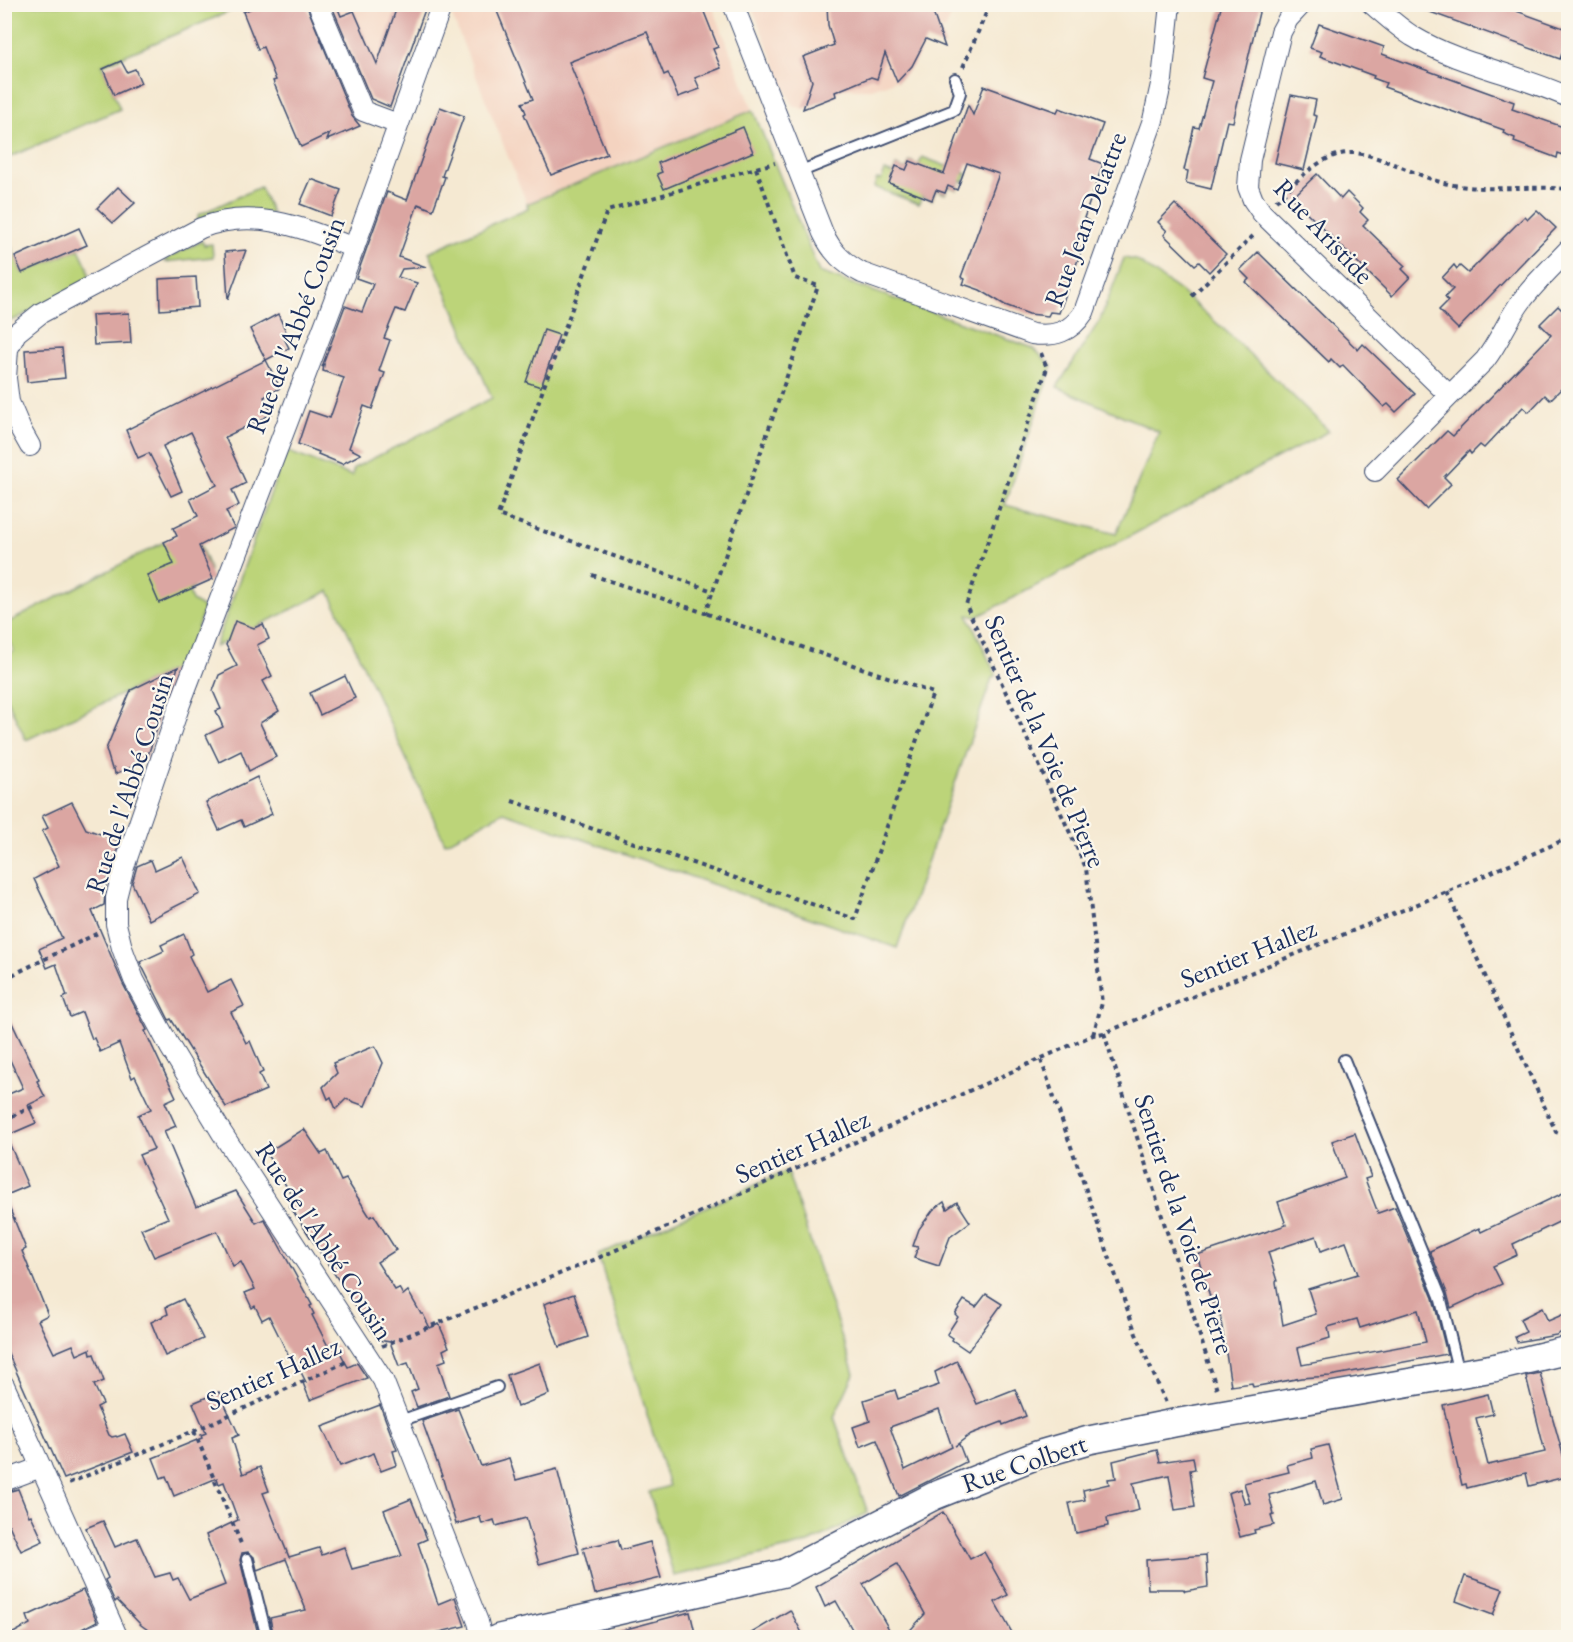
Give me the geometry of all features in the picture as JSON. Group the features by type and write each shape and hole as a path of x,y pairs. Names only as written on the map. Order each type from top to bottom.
{"main road":[{"name":"Rue Colbert","path":"499,1638 784,1573 933,1496 1037,1455 1089,1440 1210,1416 1533,1360 1569,1350"}],"street":[{"path":"318,4 363,111 398,124"},
{"name":"Rue de l'Abbé Cousin","path":"442,4 354,248 180,704 123,870 116,898 116,924 131,971 182,1067 222,1133 367,1352 383,1380 478,1622 482,1638"},
{"name":"Rue Jean Delattre","path":"733,4 829,246 849,266 1032,334 1052,335 1068,330 1084,312 1152,120 1162,80 1170,4"},
{"name":"Rue Aristide","path":"1302,4 1288,19 1281,32 1250,160 1248,187 1252,200 1266,217 1449,396"},
{"path":"1372,4 1405,31 1427,44 1451,55 1569,97"},
{"path":"30,446 9,402 5,361 16,333 41,313 201,228 220,223 256,220 293,225 354,248"},
{"path":"1375,471 1485,360 1497,345 1523,298 1569,250"},
{"path":"4,1385 113,1634 88,1638"},
{"path":"4,1481 41,1467"}],"lane":[{"path":"796,165 954,110 960,93 955,79"},
{"path":"1344,1060 1440,1296 1459,1373"},
{"path":"400,1421 497,1387"},
{"path":"247,1559 267,1638"}],"path":[{"path":"955,79 963,68 990,4"},
{"path":"1192,296 1317,163 1347,153 1372,156 1406,171 1445,183 1479,188 1569,189"},
{"path":"712,591 498,515 607,211 756,168 796,165"},
{"path":"705,613 819,286 795,278 756,168"},
{"name":"Sentier de la Voie de Pierre","path":"1032,334 1047,368 966,605 1086,868 1102,1003 1093,1035"},
{"path":"512,801 855,919 933,693 592,575"},
{"name":"Sentier Hallez","path":"51,1491 194,1431 367,1352 596,1259 1093,1035 1104,1034 1447,892 1569,838"},
{"path":"1447,892 1556,1132 1569,1135"},
{"path":"4,979 116,924"},
{"name":"Sentier de la Voie de Pierre","path":"1104,1034 1220,1398 1207,1401 1210,1416"},
{"path":"1041,1060 1136,1334 1174,1423"},
{"path":"4,1120 34,1106"},
{"path":"194,1431 247,1559"}],"shaded area":[{"path":"424,4 427,6 390,107 365,97 327,5"},
{"path":"452,4 712,5 753,110 527,204 450,11"},
{"path":"751,5 956,5 945,30 938,28 945,47 922,38 919,45 922,48 918,57 897,80 872,89 849,87 835,90 836,96 803,109 792,105"}],"green space":[{"path":"5,5 245,5 102,65 120,109 5,159"},
{"path":"753,110 819,272 1033,348 1052,366 1005,505 1116,534 1159,432 1057,387 1100,320 1124,258 1136,260 1180,291 1228,333 1329,431 977,617 968,615 996,675 992,678 897,948 504,812 445,843 329,591 215,647 286,451 352,476 354,468 492,398 429,252 528,208 527,204"},
{"path":"922,157 967,174 964,182 960,181 957,190 948,186 945,194 936,190 932,200 922,196 919,204 874,187 877,179 881,180 885,171 893,174 896,166 906,170 910,161 919,165"},
{"path":"260,187 272,213 198,223 198,215"},
{"path":"4,230 22,273 79,249 88,268 90,280 14,320 5,320"},
{"path":"202,241 204,245 212,244 213,257 165,262 166,259"},
{"path":"164,542 200,545 210,570 189,592 192,601 204,608 185,664 26,740 5,695 5,656 14,651 5,631 5,624"},
{"path":"787,1171 854,1374 834,1417 868,1513 809,1543 674,1576 649,1492 669,1486 598,1255"}],"building":[{"path":"261,4 306,4 352,116 360,126 327,140 330,133 301,147 273,81 276,80 263,47 258,49 243,12"},
{"path":"331,4 336,4 341,16 354,11 377,64 398,4 427,4 390,107 371,99"},
{"path":"494,4 690,4 692,10 702,7 718,47 713,49 721,68 695,78 700,89 678,97 668,73 664,75 647,32 569,62 607,154 551,175 524,114 526,113 522,103 533,99"},
{"path":"827,4 930,4 945,47 926,39 912,66 897,82 885,53 877,79 871,77 835,92 836,96 803,109 812,81 803,57 834,45 828,25"},
{"path":"1222,4 1261,4 1233,122 1227,121 1211,189 1186,183 1188,171 1184,170 1194,127 1199,128 1212,81 1202,78"},
{"path":"1416,4 1497,4 1569,30 1569,53 1563,51 1560,59 1416,7"},
{"path":"1319,24 1384,47 1382,54 1514,102 1512,109 1569,129 1569,157 1558,153 1557,158 1514,142 1515,138 1503,133 1504,130 1384,87 1386,83 1373,78 1374,76 1320,56 1322,52 1310,48"},
{"path":"121,61 127,72 135,69 141,83 114,95 103,69"},
{"path":"984,86 1057,112 1059,108 1103,124 1090,159 1103,164 1084,218 1091,223 1059,313 1050,312 1048,316 1029,314 963,284 965,279 961,277 999,174 967,163 957,190 948,186 945,193 936,190 932,200 889,183 896,166 906,170 910,161 944,174 968,105 973,115"},
{"path":"1291,95 1316,100 1313,115 1317,116 1304,170 1275,163"},
{"path":"440,107 464,116 442,176 445,177 433,210 418,204 399,257 426,267 402,269 398,277 417,283 405,312 396,309 384,338 390,340 379,371 385,373 372,409 364,406 349,448 361,454 342,464 298,444 309,411 330,418 344,378 323,371 324,365 322,367 345,306 362,312 373,284 356,278 387,192 407,200"},
{"path":"743,127 753,152 664,189 657,174 662,172 658,163"},
{"path":"1317,174 1341,199 1347,192 1363,208 1360,212 1368,220 1363,225 1405,266 1402,269 1410,277 1392,296 1292,198"},
{"path":"311,179 341,190 331,216 300,204"},
{"path":"118,187 135,203 113,223 97,208"},
{"path":"1175,204 1226,254 1209,272 1199,262 1195,265 1164,235 1167,231 1158,222"},
{"path":"1537,210 1556,228 1458,329 1439,310 1448,301 1445,297 1453,289 1442,278 1454,265 1457,269 1460,266 1468,273 1525,216 1528,219"},
{"path":"79,228 87,245 22,273 15,257"},
{"path":"246,250 228,299 225,252"},
{"path":"1258,252 1358,350 1363,344 1415,394 1396,412 1388,404 1384,407 1343,365 1340,368 1331,359 1329,362 1246,282 1249,279 1240,270"},
{"path":"196,277 198,307 160,310 159,279"},
{"path":"1558,306 1569,317 1569,381 1550,400 1545,395 1529,412 1523,407 1484,448 1480,445 1471,454 1469,451 1444,477 1451,484 1426,509 1398,480 1447,431 1453,436 1551,335 1540,324"},
{"path":"129,313 131,343 94,345 92,315"},
{"path":"278,314 288,336 284,338 289,348 266,360 250,329"},
{"path":"544,330 559,335 541,387 526,382"},
{"path":"62,348 65,378 27,382 25,350"},
{"path":"266,360 280,388 264,397 272,414 225,437 246,483 232,490 239,505 226,511 234,528 199,546 213,579 159,603 147,575 174,564 164,542 177,536 173,528 198,516 190,499 217,485 191,432 163,446 182,491 171,496 149,453 138,458 126,430"},
{"path":"235,621 254,628 263,624 269,639 257,645 272,676 263,681 279,711 260,723 276,757 249,771 241,751 219,762 206,735 223,727 216,711 221,709 213,691 219,675 237,666 226,645"},
{"path":"178,667 146,761 115,774 106,749 131,690"},
{"path":"345,676 355,698 320,715 310,693"},
{"path":"257,777 272,814 244,827 241,820 219,830 206,802"},
{"path":"72,802 86,829 120,841 106,884 104,905 92,911 176,1097 165,1102 176,1126 164,1131 196,1207 236,1191 256,1223 264,1219 312,1305 310,1306 314,1314 312,1315 329,1348 336,1345 348,1367 357,1363 367,1378 310,1400 303,1383 306,1382 292,1355 289,1356 269,1316 262,1320 255,1306 252,1308 245,1293 255,1289 241,1262 233,1266 217,1231 154,1257 141,1229 168,1218 139,1155 154,1149 138,1115 151,1109 135,1076 132,1078 119,1043 100,1052 94,1038 92,1039 82,1012 70,1017 63,998 67,996 56,964 47,968 39,949 62,938 34,879 59,866 42,831 48,828 42,816"},
{"path":"183,857 200,894 149,920 132,883 137,866 151,860 155,870"},
{"path":"184,934 192,954 189,956 207,992 231,980 244,1006 231,1012 246,1043 250,1041 263,1072 259,1074 266,1090 226,1107 171,1019 169,1020 140,962 164,951 161,945"},
{"path":"4,1006 45,1097 28,1105 36,1123 6,1136 28,1186 4,1196 4,1096 23,1088 4,1047"},
{"path":"375,1046 383,1063 365,1106 346,1099 336,1109 331,1097 328,1099 323,1087 337,1073 333,1063"},
{"path":"304,1129 321,1154 327,1151 341,1181 346,1179 370,1217 374,1215 396,1250 377,1262 395,1290 399,1288 403,1295 408,1291 430,1328 439,1324 449,1347 443,1350 446,1360 438,1363 449,1396 417,1407 411,1392 418,1389 408,1363 399,1366 390,1342 378,1340 289,1205 296,1202 266,1153"},
{"path":"1355,1133 1371,1177 1365,1179 1378,1213 1395,1207 1433,1298 1447,1354 1330,1376 1301,1378 1253,1387 1252,1383 1231,1386 1218,1301 1212,1303 1197,1255 1286,1225 1278,1202 1345,1178 1332,1141","holes":["1316,1236 1321,1251 1346,1242 1358,1274 1308,1289 1316,1314 1283,1325 1277,1281 1268,1252","1418,1310 1426,1342 1302,1365 1298,1348 1330,1338 1328,1327 1357,1319 1360,1328"]},
{"path":"1563,1193 1569,1204 1569,1217 1513,1244 1517,1255 1493,1266 1502,1284 1451,1308 1430,1251 1479,1228 1481,1232"},
{"path":"5,1197 26,1249 22,1251 48,1315 38,1320 54,1353 73,1345 77,1355 90,1349 91,1355 94,1354 104,1381 94,1385 103,1404 97,1407 109,1435 117,1437 125,1434 133,1452 64,1479 4,1344"},
{"path":"944,1202 947,1209 957,1202 970,1222 950,1237 939,1266 914,1258 918,1247 913,1246 919,1229 933,1210"},
{"path":"574,1294 588,1337 559,1347 544,1304"},
{"path":"986,1294 1002,1304 968,1351 947,1334 958,1317 955,1314 964,1300 976,1307"},
{"path":"183,1299 203,1339 165,1356 151,1322 168,1314 166,1307"},
{"path":"1542,1308 1548,1321 1569,1312 1569,1329 1556,1335 1517,1342 1515,1337 1526,1332 1520,1319"},
{"path":"957,1361 977,1404 1015,1389 1026,1416 971,1434 955,1446 959,1444 966,1462 899,1496 877,1440 860,1447 853,1427 870,1421 864,1400 895,1390 898,1399 939,1385 935,1372","holes":["939,1409 952,1447 905,1470 890,1427"]},
{"path":"540,1363 549,1394 517,1407 507,1375"},
{"path":"1540,1373 1569,1476 1529,1486 1526,1473 1467,1488 1466,1484 1462,1485 1443,1405 1488,1394 1493,1414 1476,1418 1488,1465 1545,1452 1526,1376"},
{"path":"219,1392 239,1435 232,1438 243,1474 260,1467 269,1491 263,1493 289,1557 319,1548 322,1555 344,1547 352,1569 402,1556 384,1510 411,1499 427,1539 418,1543 438,1604 455,1597 465,1626 415,1638 274,1638 270,1618 306,1610 286,1559 257,1570 254,1557 248,1552 242,1553 240,1560 259,1638 159,1638 141,1625 117,1600 115,1602 105,1580 108,1578 86,1528 103,1521 115,1547 137,1538 155,1577 170,1573 173,1580 178,1578 189,1599 225,1585 206,1535 238,1520 224,1482 219,1484 217,1478 174,1496 166,1476 161,1478 153,1458 202,1438 201,1435 206,1433 193,1403"},
{"path":"380,1405 397,1450 393,1451 397,1465 381,1471 374,1453 340,1466 322,1427"},
{"path":"458,1409 481,1466 509,1458 516,1480 557,1469 579,1553 539,1564 526,1518 496,1526 494,1520 482,1524 480,1517 456,1524 422,1421"},
{"path":"1328,1445 1343,1499 1323,1505 1316,1481 1269,1495 1274,1525 1254,1530 1255,1533 1240,1537 1228,1493 1240,1489 1245,1504 1250,1503 1244,1483 1289,1472 1287,1465 1313,1458 1311,1449"},
{"path":"1157,1450 1160,1462 1193,1457 1195,1469 1190,1470 1195,1507 1175,1510 1169,1475 1133,1483 1139,1510 1107,1518 1108,1526 1076,1533 1069,1503 1085,1500 1083,1490 1109,1484 1108,1479 1116,1478 1113,1461"},
{"path":"18,1489 43,1541 21,1551 9,1525 4,1527 4,1493"},
{"path":"943,1512 970,1559 984,1552 1008,1595 995,1602 1015,1638 903,1638 925,1614 897,1564 863,1584 894,1638 857,1638 836,1601 825,1607 816,1587"},
{"path":"618,1540 621,1550 650,1542 661,1578 595,1594 583,1548"},
{"path":"1206,1555 1208,1587 1185,1591 1183,1589 1148,1589 1146,1560"},
{"path":"1465,1576 1503,1589 1493,1615 1456,1601"},
{"path":"83,1590 97,1621 65,1638 4,1638 30,1624 27,1616"},
{"path":"790,1610 802,1633 794,1638 743,1638"},
{"path":"690,1612 695,1633 675,1638 616,1638 615,1632"}]}
